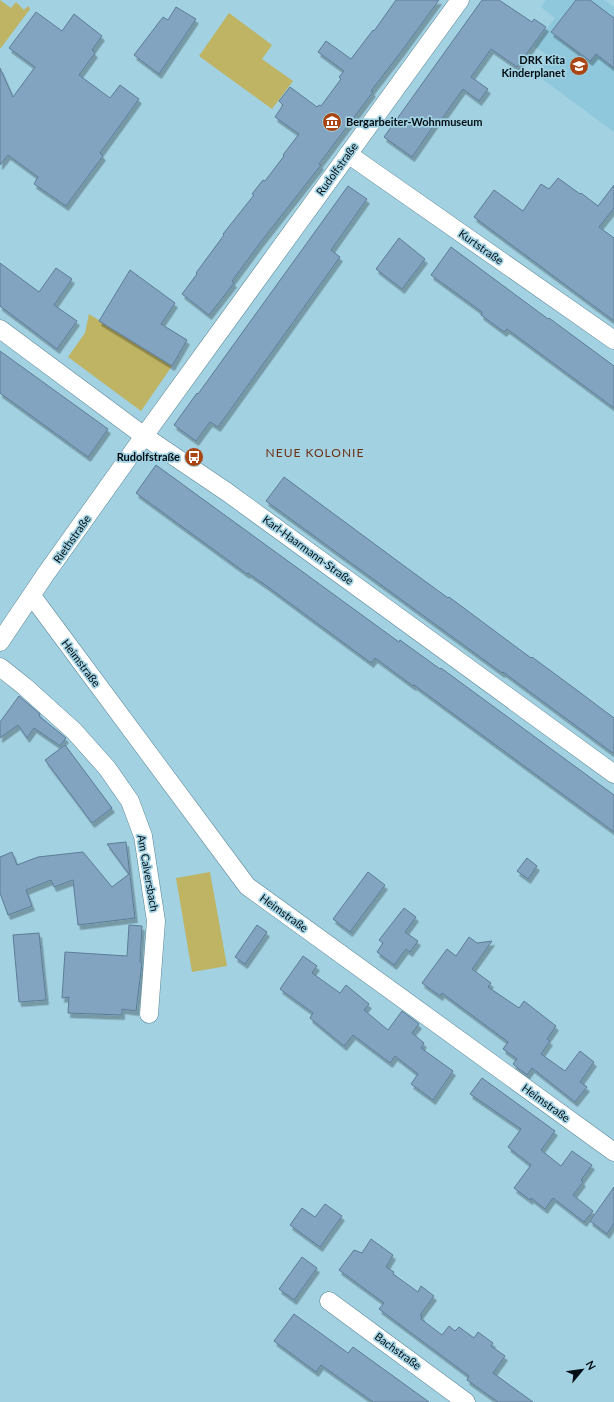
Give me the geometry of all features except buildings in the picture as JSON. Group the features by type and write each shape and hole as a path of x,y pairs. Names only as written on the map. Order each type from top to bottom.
{"street":[{"name":"Rudolfstraße","path":"144,436 460,0"},
{"name":"Kurtstraße","path":"348,154 614,340"},
{"name":"Karl-Haarmann-Straße","path":"0,328 144,436 188,464 240,501 614,774"},
{"name":"Riethstraße","path":"0,642 144,436"},
{"name":"Heimstraße","path":"32,596 247,886 614,1152"},
{"name":"Am Calversbach","path":"0,667 24,686 74,731 107,768 130,801 143,836 156,921 149,1014"},
{"name":"Bachstraße","path":"329,1301 466,1402"}],"shaded area":[{"path":"0,0 11,8 16,2 24,10 28,6 30,9 0,49"},
{"name":"DRK Kita Kinderplanet","path":"546,0 604,0 614,7 614,132 537,75 549,56 534,46 555,18 541,7"},
{"path":"229,13 272,45 262,59 293,81 272,109 199,56"},
{"path":"89,314 172,366 141,411 68,357 85,333"},
{"path":"210,872 227,966 192,972 176,878"}],"place":[{"name":"DRK Kita Kinderplanet","path":"579,66"},
{"name":"Bergarbeiter-Wohnmuseum","path":"332,122"},
{"name":"Rudolfstraße","path":"194,457"}],"district":[{"name":"NEUE KOLONIE","path":"315,453"}]}
